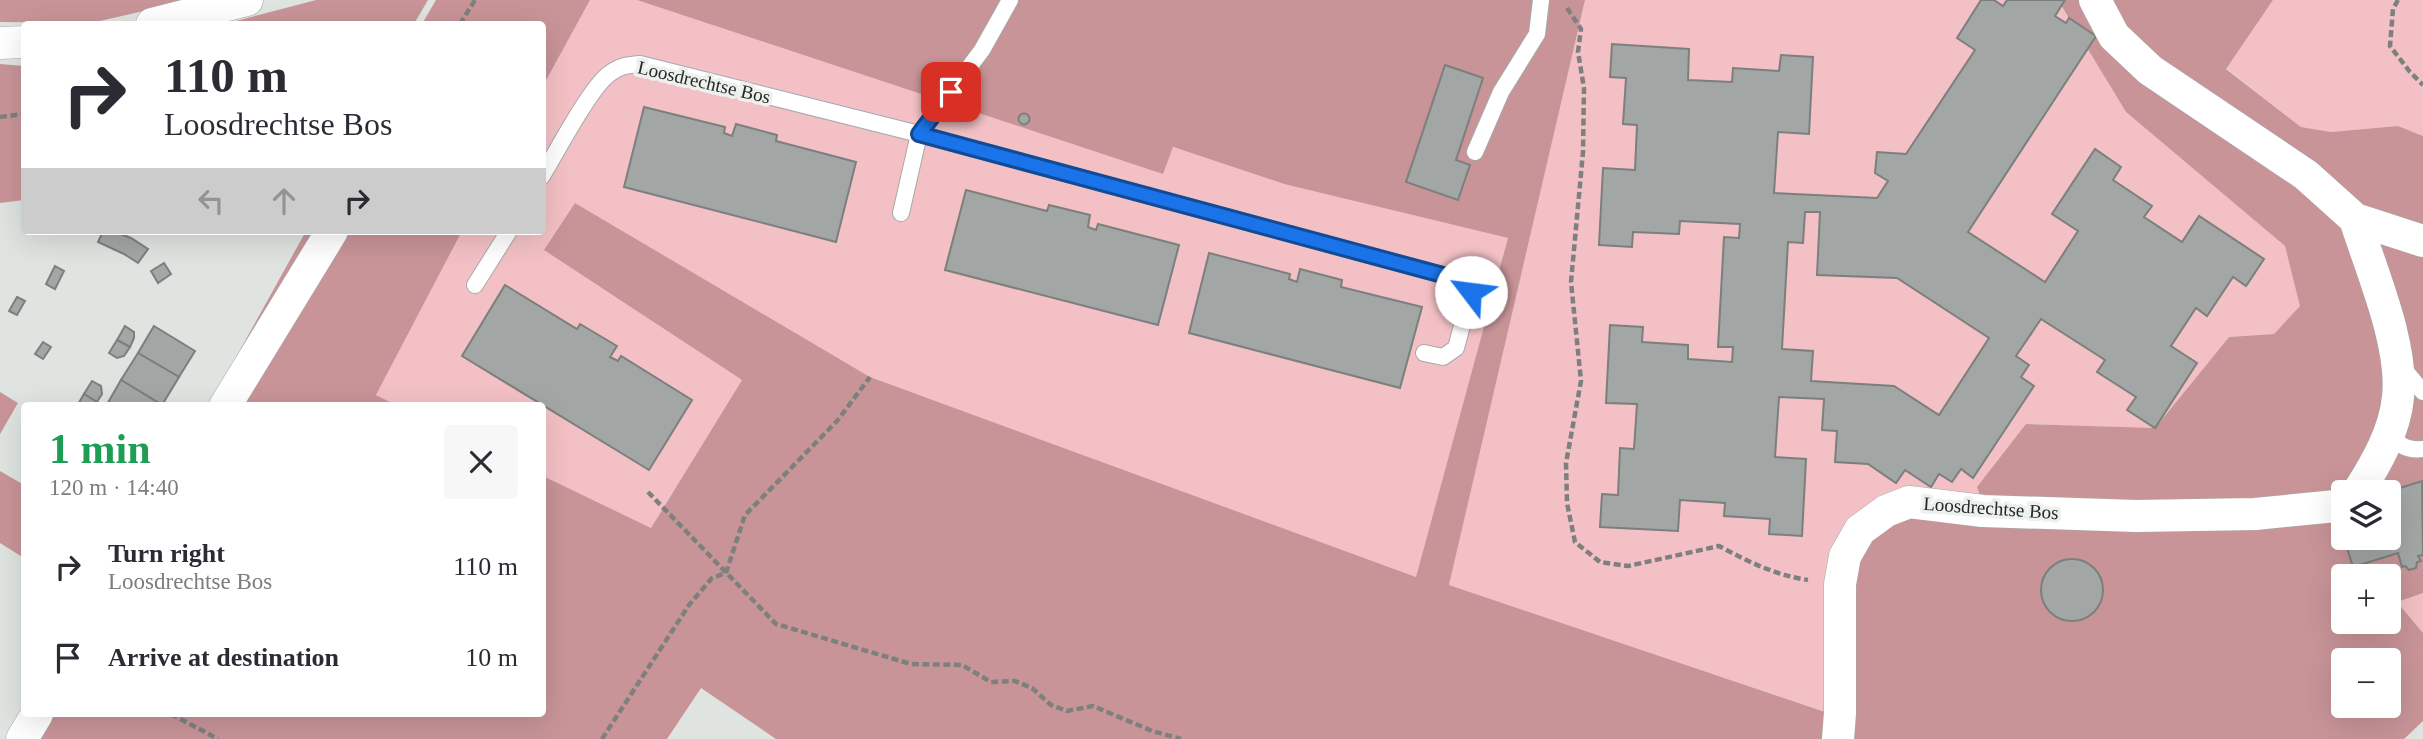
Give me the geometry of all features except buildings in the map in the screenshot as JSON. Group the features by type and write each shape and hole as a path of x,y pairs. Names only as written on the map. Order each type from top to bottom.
{"street":[{"path":"164,21 247,0"},
{"path":"2095,0 2114,36 2150,71 2306,175 2355,219 2423,241"},
{"path":"0,43 21,42"},
{"path":"2355,219 2399,362 2398,399 2390,428 2376,465 2366,480"},
{"path":"227,402 330,235"},
{"name":"Loosdrechtse Bos","path":"1838,739 1840,584 1845,556 1860,530 1886,511 1909,502 1983,511 2136,516 2255,514 2331,506"},
{"path":"22,739 35,717"}],"lane":[{"path":"901,213 919,134 982,50 1010,0"},
{"path":"1475,152 1501,92 1537,33 1541,0"},
{"name":"Loosdrechtse Bos","path":"546,169 607,75 624,65 640,64 919,134 1465,281 1471,292 1456,348 1443,357 1424,353"},
{"path":"475,285 506,235"},
{"path":"2399,362 2423,392"},
{"path":"2390,428 2397,442 2403,447 2423,449"}],"path":[{"path":"462,21 475,0"},
{"path":"1561,0 1581,29 1578,52 1584,88 1583,152 1571,282 1581,381 1566,463 1567,503 1575,542 1600,562 1629,566 1719,546 1783,576 1840,584"},
{"path":"2398,0 2393,9 2390,46 2423,85"},
{"path":"0,117 21,114"},
{"path":"726,573 745,516 838,421 870,377"},
{"path":"648,492 776,624 912,664 962,664 991,682 1015,681 1032,688 1051,705 1067,711 1093,706 1152,731 1181,739"},
{"path":"602,739 688,606 712,578 726,573"},
{"path":"177,717 218,739"}],"shaded area":[{"path":"0,0 192,0 100,21 0,22"},
{"path":"316,0 428,0 416,21 236,21"},
{"path":"436,0 590,0 546,81 546,21 424,21"},
{"path":"590,0 637,0 1163,173 1172,147 1284,184 1508,238 1416,577 870,377 575,203 545,250 742,380 651,528 546,477 546,402 390,402 376,395 460,235 546,235 546,81"},
{"path":"637,0 1585,0 1449,585 1834,715 1850,534 1899,505 1984,507 1977,487 2026,424 2155,428 2229,337 2274,334 2300,306 2285,246 2126,112 2058,0 2273,0 2226,69 2301,127 2331,132 2398,126 2423,136 2423,593 2401,601 2401,564 2331,564 2331,634 2401,634 2401,607 2423,633 2423,721 2404,739 776,739 701,688 667,739 22,739 34,717 546,717 546,477 651,528 742,380 544,250 575,203 870,377 1416,577 1508,238 1284,184 1173,147 1163,174"},
{"path":"1585,0 2058,0 2126,112 2285,246 2301,306 2274,334 2229,337 2155,428 2026,424 1984,507 1835,715 1449,585"},
{"path":"2273,0 2423,0 2423,136 2398,126 2331,132 2301,127 2226,68"},
{"path":"0,64 21,66 21,200 0,203"},
{"path":"304,235 460,235 376,395 390,402 211,402"},
{"path":"0,392 18,403 0,434"},
{"path":"0,471 21,483 21,556 0,543"},
{"path":"2423,593 2423,633 2401,607 2401,600"}],"route":[{"path":"951,92 919,134 1465,281 1471,292"}]}
